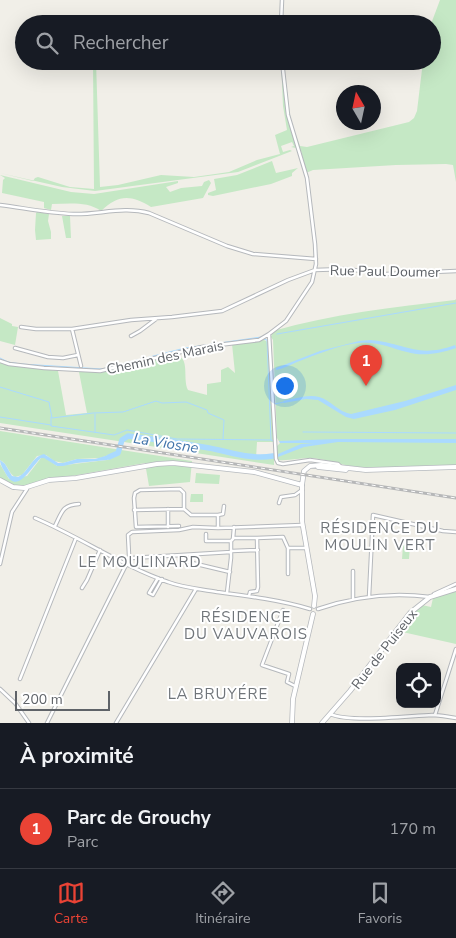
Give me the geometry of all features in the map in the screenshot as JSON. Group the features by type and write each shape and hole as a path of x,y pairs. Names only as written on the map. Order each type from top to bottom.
{"main road":[{"path":"0,480 12,487 27,489 64,479 151,464 172,463 254,472 302,487"},
{"path":"292,723 293,699 314,614 317,612 302,525 302,487 305,470 313,466 366,470 456,468"},
{"path":"20,488 49,480 64,479"},
{"name":"Rue de Puiseux","path":"322,723 363,675 406,617 430,597 456,589"},
{"path":"314,614 310,609 316,607"}],"street":[{"path":"281,15 282,0"},
{"path":"283,70 288,115 307,178 316,259 312,282 283,324 269,334 276,456 278,463 310,460 336,468"},
{"path":"0,205 71,214 139,210 227,246 253,254 316,259"},
{"name":"Rue Paul Doumer","path":"21,327 36,329 72,328 222,311 288,280 315,270 346,269 386,274 456,271"},
{"path":"131,336 140,332 158,318"},
{"path":"72,328 81,366"},
{"name":"Chemin des Marais","path":"0,361 9,364 44,368 100,371 202,347 259,340 269,334"},
{"path":"16,348 48,357 63,358 78,355"},
{"path":"279,503 281,498 295,495 302,487"},
{"path":"20,488 22,496"},
{"path":"0,564 12,512 27,489"},
{"path":"179,526 136,527 134,498 136,492 140,490 183,490 184,509"},
{"path":"56,526 64,507 79,504"},
{"path":"134,510 184,509 191,515 218,515 223,514 224,506"},
{"path":"168,510 168,527"},
{"path":"218,515 218,528"},
{"path":"369,597 373,515 443,531 456,532"},
{"path":"35,518 56,526 76,538 160,579 196,589 248,596 310,609"},
{"path":"258,550 132,558 129,555 128,535 132,532 179,530 193,527 302,525"},
{"path":"227,593 234,527"},
{"path":"206,534 206,541 283,537 288,548 288,574"},
{"path":"20,679 76,538"},
{"path":"248,596 250,592 257,591 258,587 258,538"},
{"path":"288,548 306,548"},
{"path":"82,588 100,550"},
{"path":"188,562 230,572"},
{"path":"47,723 127,563"},
{"path":"352,599 353,571"},
{"path":"160,579 153,595 149,593 160,579"},
{"path":"316,607 369,597 430,597 456,584"},
{"path":"116,723 196,589"},
{"path":"283,610 262,665 289,674 286,682 296,686"},
{"path":"435,716 456,649"},
{"path":"0,688 16,703 29,723"},
{"path":"330,714 340,718 373,721 435,716 456,718"}],"green space":[{"path":"440,0 456,0 456,182 453,165 446,164 313,170 306,173 301,151 290,122 284,70 291,122 300,146 307,147 409,122 414,118 417,111 422,70 441,70 441,15 434,15"},
{"path":"93,70 96,70 100,187 118,185 161,175 194,177 229,172 257,160 280,154 275,135 287,130 283,106 282,70 287,116 296,148 291,147 294,146 292,142 281,146 283,152 292,151 238,172 95,191 62,187 33,181 38,177 70,187 94,189"},
{"path":"272,161 276,173 298,168 292,173 292,176 271,184 213,196 208,195 208,193 216,190 214,179 237,175"},
{"path":"0,175 71,192 94,194 178,181 178,183 166,187 170,192 181,188 202,186 204,182 209,180 211,183 203,198 151,207 137,200 124,198 113,202 101,211 84,204 52,204 51,210 44,208 44,202 2,193 3,180 5,178"},
{"path":"37,212 49,214 48,221 51,239 36,240"},
{"path":"62,216 70,216 71,238 66,238"},
{"path":"456,299 456,466 370,468 312,458 277,460 277,446 280,443 277,438 273,340 271,337 273,331 386,308"},
{"path":"0,318 12,324 12,326 18,327 15,345 0,341"},
{"path":"262,339 268,342 274,442 257,442 256,458 274,458 274,465 0,423 0,362 58,371 66,415 87,413 79,372 105,372 175,355 180,357 185,364 188,390 207,395 207,384 221,382 221,370 228,367 235,373 232,344"},
{"path":"0,431 192,461 190,482 149,486 145,463 49,480 29,488 13,486 0,479 0,464 9,479 27,476 41,458 46,458 57,466 107,460 116,456 112,454 100,458 77,459 63,463 54,461 46,455 37,456 22,475 15,477 0,460"},
{"path":"196,473 220,475 219,484 195,483"},
{"path":"191,494 203,494 203,502 190,502"},
{"path":"403,545 410,546 409,559 402,559"},
{"path":"456,591 456,644 398,631 422,605 431,607 433,598"}],"water":[{"path":"370,340 431,351 455,345 456,348 438,353 419,354 378,344 359,343 335,348 276,370 276,368 320,351 359,341"},
{"path":"456,385 456,390 395,410 354,419 346,417 318,400 306,399 284,403 283,401 315,396 351,414 405,401"},
{"path":"456,439 456,443 338,442 304,447 278,457 278,454 301,444 314,443 280,443 279,441"},
{"path":"44,454 58,463 77,459 95,459 112,454 117,455 107,460 63,466 57,466 41,458 25,477 15,482 6,474 0,462 0,460 5,464 12,476 18,477 25,472 36,458"}],"waterway":[{"path":"277,334 456,303"},
{"path":"0,358 8,362 21,364 102,369 185,348 261,337"},
{"path":"263,339 267,340 271,440 273,441"},
{"path":"0,387 49,402 52,418 93,413 123,412 156,401 162,403 186,402 207,410 208,413 224,420 223,439"},
{"path":"270,405 284,402"},
{"path":"95,414 95,432"},
{"path":"0,417 51,425"},
{"path":"51,417 51,426 114,435 127,430 177,439 271,440"},
{"path":"303,432 456,433"},
{"name":"La Viosne","path":"109,457 118,453 122,440 128,436 189,444 249,456 273,456"}],"railway":[{"path":"0,428 456,498"}],"place":[{"name":"Parc de Grouchy","path":"366,386"}],"district":[{"name":"RÉSIDENCE DU MOULIN VERT","path":"380,536"},
{"name":"LE MOULINARD","path":"140,562"},
{"name":"RÉSIDENCE DU VAUVAROIS","path":"246,626"},
{"name":"LA BRUYÉRE","path":"218,694"}]}
